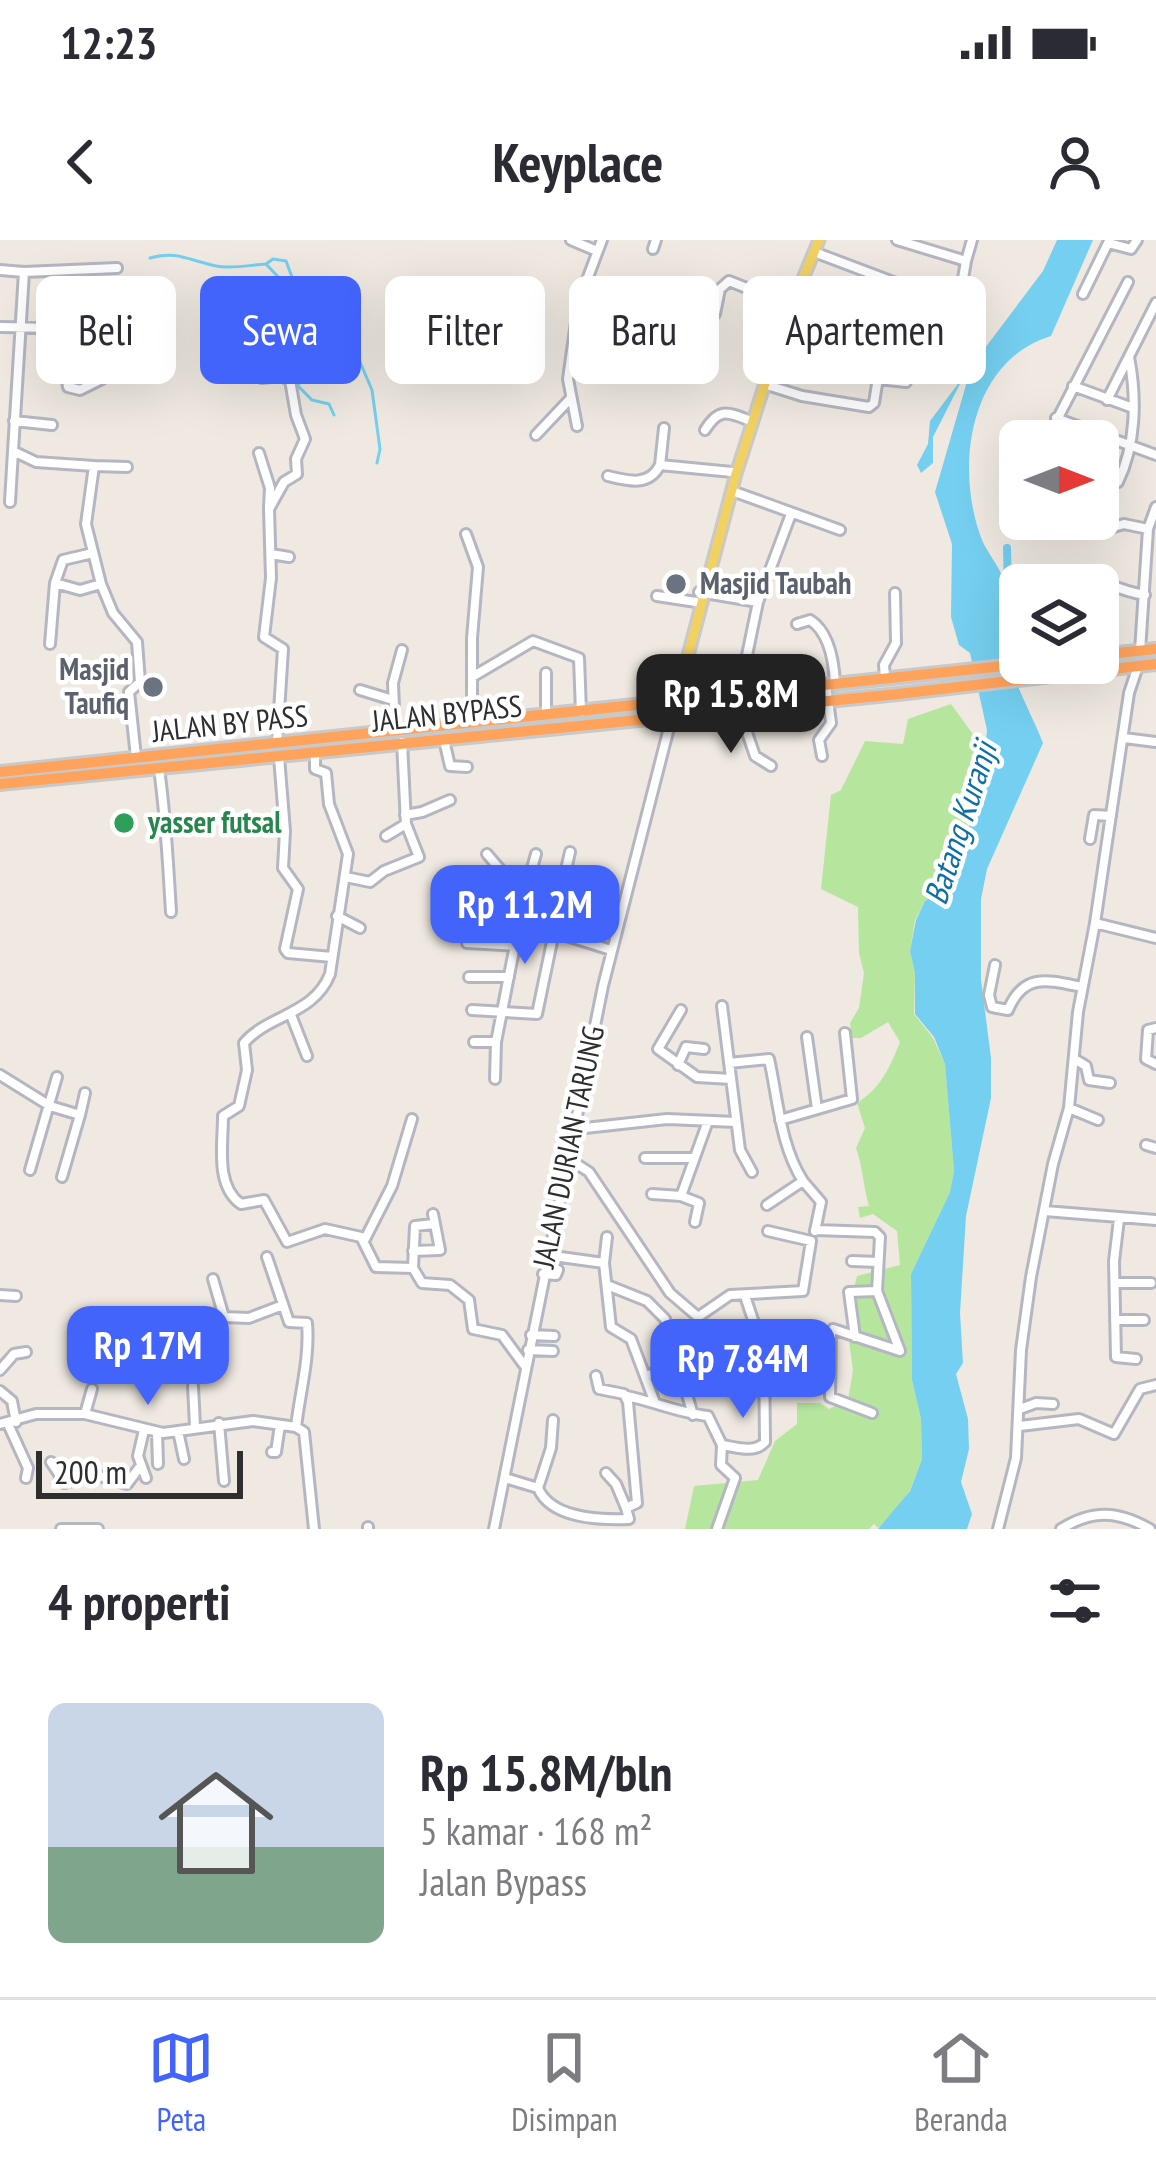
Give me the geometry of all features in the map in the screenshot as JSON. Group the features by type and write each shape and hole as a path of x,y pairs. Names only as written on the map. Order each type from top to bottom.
{"highway":[{"path":"1119,653 1156,649"},
{"path":"1138,666 1156,664"},
{"name":"JALAN BY PASS","path":"278,750 999,666"},
{"name":"JALAN BYPASS","path":"0,784 159,769 251,752 315,752 404,738 444,739 468,728 672,716 739,700 898,694 1138,666"},
{"name":"JALAN BY PASS","path":"0,772 251,752"}],"main road":[{"path":"800,276 815,244"},
{"path":"803,276 815,244"},
{"path":"699,596 760,384"},
{"path":"699,596 764,384"},
{"name":"JALAN DURIAN TARUNG","path":"672,716 699,596"}],"street":[{"path":"571,240 597,251"},
{"path":"588,276 602,240"},
{"path":"897,240 966,261"},
{"path":"963,276 972,240"},
{"path":"1083,294 1108,241 1131,249 1137,240"},
{"path":"815,244 885,276"},
{"path":"0,270 117,268"},
{"path":"10,502 24,272"},
{"path":"719,294 726,282 743,284"},
{"path":"1129,282 1056,418 1156,455"},
{"path":"1107,400 1156,302"},
{"path":"0,327 36,328"},
{"path":"1119,480 1132,448 1130,357"},
{"path":"269,509 284,482 297,474 296,458 305,439 291,384"},
{"path":"569,384 577,426"},
{"path":"764,384 869,407 877,384"},
{"path":"1073,386 1133,408"},
{"path":"536,436 571,398"},
{"path":"704,430 721,412 748,420"},
{"path":"14,421 52,424"},
{"path":"608,476 643,480 656,473 664,428"},
{"path":"13,451 35,462 127,467"},
{"path":"259,453 270,488 271,554 264,637 284,649 278,750 286,831 283,868 298,890 285,949 332,957"},
{"path":"660,465 732,472"},
{"path":"94,466 86,524 93,553 113,613 137,642 140,681 129,692 136,758"},
{"path":"0,482 12,484"},
{"path":"731,491 840,530"},
{"path":"1140,650 1148,529 1156,507"},
{"path":"771,766 755,756 739,700 758,602 791,514"},
{"path":"1119,525 1148,529"},
{"path":"466,534 478,567 468,728"},
{"path":"50,644 55,583 64,558 93,553"},
{"path":"271,554 290,556"},
{"path":"55,583 80,590 101,584"},
{"path":"1119,587 1144,595"},
{"path":"890,677 885,663 896,644 895,593"},
{"path":"657,596 758,602"},
{"path":"797,625 810,620 820,628 832,661 831,729 820,738 822,756"},
{"path":"472,676 538,642 578,657 581,712"},
{"path":"346,877 370,882 384,871 418,860 420,854 405,819 404,738 393,700 403,650"},
{"path":"998,1529 1020,1426 1025,1318 1070,1108 1082,987 1129,693 1138,666"},
{"path":"546,673 546,716"},
{"path":"360,690 393,700"},
{"name":"JALAN DURIAN TARUNG","path":"494,1529 611,950 672,716"},
{"path":"404,738 417,758"},
{"path":"1124,738 1156,742"},
{"path":"444,739 449,765 467,767"},
{"path":"315,752 315,770 326,773 329,804 347,850 332,957 322,991 291,1016 244,1043 247,1070 239,1106 223,1116 223,1176 234,1202 264,1200 286,1242 325,1229 365,1239"},
{"path":"159,769 168,831 171,912"},
{"path":"386,836 405,819 450,800"},
{"path":"1090,839 1094,815 1111,816"},
{"path":"472,1010 537,1014 570,852"},
{"path":"487,854 553,930 611,950"},
{"path":"519,893 536,854"},
{"path":"471,899 495,912 517,946 496,1042 495,1079"},
{"path":"337,916 360,928"},
{"path":"1095,923 1156,938"},
{"path":"467,943 517,946"},
{"path":"995,965 989,995 992,1006 1008,1010 1022,986 1037,978 1082,987"},
{"path":"469,977 508,977"},
{"path":"722,1006 740,1150 752,1172"},
{"path":"681,1010 658,1048 697,1077 731,1078"},
{"path":"291,1016 307,1056"},
{"path":"1156,1028 1148,1030 1146,1059 1156,1064"},
{"path":"780,1120 853,1097 845,1033"},
{"path":"807,1037 817,1109"},
{"path":"474,1042 496,1042"},
{"path":"678,1065 686,1047 704,1049"},
{"path":"569,1159 589,1172 670,1293 698,1317 721,1299 803,1291 821,1202 803,1180 780,1120 769,1059 729,1063"},
{"path":"1075,1059 1086,1066 1089,1080 1110,1083"},
{"path":"0,1076 50,1106 80,1114"},
{"path":"30,1170 57,1077"},
{"path":"62,1177 85,1093"},
{"path":"1070,1108 1099,1120"},
{"path":"412,1119 393,1184 365,1239 376,1267 413,1268"},
{"path":"576,1129 648,1120 736,1122"},
{"path":"681,1196 708,1121"},
{"path":"645,1158 694,1158"},
{"path":"767,1205 803,1180"},
{"path":"652,1194 699,1202 695,1222"},
{"path":"1045,1210 1156,1220"},
{"path":"413,1251 440,1250 434,1219 415,1226 413,1251 413,1268 422,1283 449,1286 466,1297 473,1329 504,1336 524,1365"},
{"path":"1119,1219 1114,1283 1116,1357 1136,1358"},
{"path":"768,1231 811,1241"},
{"path":"815,1231 875,1232 880,1237 877,1292 901,1349 831,1333 830,1397 872,1413"},
{"path":"607,1238 605,1285 613,1332 631,1340 656,1402"},
{"path":"546,1255 604,1263"},
{"path":"267,1257 290,1323 307,1323 309,1355 296,1427"},
{"path":"852,1261 878,1262"},
{"path":"543,1274 556,1275 558,1270"},
{"path":"213,1279 224,1317 249,1318 283,1305"},
{"path":"1114,1283 1151,1283"},
{"path":"605,1285 647,1301 665,1319 693,1415"},
{"path":"855,1336 849,1292 877,1292"},
{"path":"0,1295 16,1296"},
{"path":"722,1445 756,1449 765,1442 764,1352 744,1295"},
{"path":"1115,1320 1144,1320"},
{"path":"531,1334 554,1336"},
{"path":"528,1350 553,1351"},
{"path":"0,1370 14,1354 26,1352"},
{"path":"645,1376 705,1358"},
{"path":"596,1376 602,1391 656,1402 681,1415 709,1417 722,1445 721,1465 735,1478 717,1529"},
{"path":"1020,1426 1079,1419 1114,1433 1140,1389 1156,1385"},
{"path":"193,1386 195,1426"},
{"path":"85,1414 92,1389"},
{"path":"0,1390 12,1401 8,1423 28,1468 26,1478"},
{"path":"626,1508 637,1503 627,1396"},
{"path":"1020,1409 1053,1404"},
{"path":"8,1423 36,1414 85,1414 158,1432 257,1421 296,1427 303,1430 306,1441 314,1529"},
{"path":"553,1420 551,1448 538,1488 542,1497 604,1525 628,1519 616,1484 606,1473"},
{"path":"219,1424 224,1481"},
{"path":"272,1452 276,1452 280,1425"},
{"path":"51,1462 64,1483 96,1474 127,1484 140,1468 144,1430"},
{"path":"178,1431 184,1459"},
{"path":"158,1432 158,1464"},
{"path":"140,1468 146,1478"},
{"path":"505,1478 538,1488"},
{"path":"1060,1529 1093,1514 1129,1517 1150,1529"},
{"path":"61,1529 98,1529"}],"green space":[{"path":"951,704 983,748 981,778 960,855 943,886 925,901 915,920 910,951 914,1014 945,1064 954,1171 950,1192 911,1274 912,1380 921,1419 922,1459 910,1490 878,1528 874,1524 869,1529 685,1529 694,1486 758,1480 775,1441 797,1424 797,1403 820,1403 829,1409 848,1400 853,1370 846,1320 857,1276 900,1265 897,1231 873,1214 860,1218 858,1207 869,1206 856,1148 865,1128 857,1103 879,1084 900,1042 888,1022 861,1038 852,1038 850,1023 859,1008 864,973 858,907 821,889 831,795 841,790 865,741 903,744 908,719"}],"water":[{"path":"1057,240 1093,240 1051,336 1023,349 1002,368 986,393 970,450 974,512 982,540 999,571 999,684 1017,684 1043,743 987,869 981,899 981,980 991,1098 966,1216 960,1313 963,1363 956,1374 968,1419 969,1449 961,1482 972,1514 967,1529 878,1529 910,1491 922,1459 921,1419 912,1380 911,1274 950,1192 954,1171 945,1064 934,1037 915,1014 910,951 925,901 944,886 961,855 982,778 987,730 970,653 959,645 951,617 952,544 935,492 966,384 986,384 986,347 1043,271"},
{"path":"960,384 933,437 933,463 921,473 917,465 928,444 930,421"}],"waterway":[{"path":"150,258 176,256 222,267 266,264 277,276"},
{"path":"266,264 273,259 286,261 292,277 310,295 327,297 355,327 360,362 372,390 380,449 377,463"},
{"path":"299,384 312,400 329,404 334,415"},
{"path":"1007,548 1007,564"}],"tunnel":[{"path":"497,909 511,895"}],"place":[{"name":"Masjid Taubah","path":"676,584"},
{"name":"Masjid Taufiq","path":"153,687"},
{"name":"yasser futsal","path":"124,823"}],"water label":[{"name":"Batang Kuranji","path":"960,823"}]}
